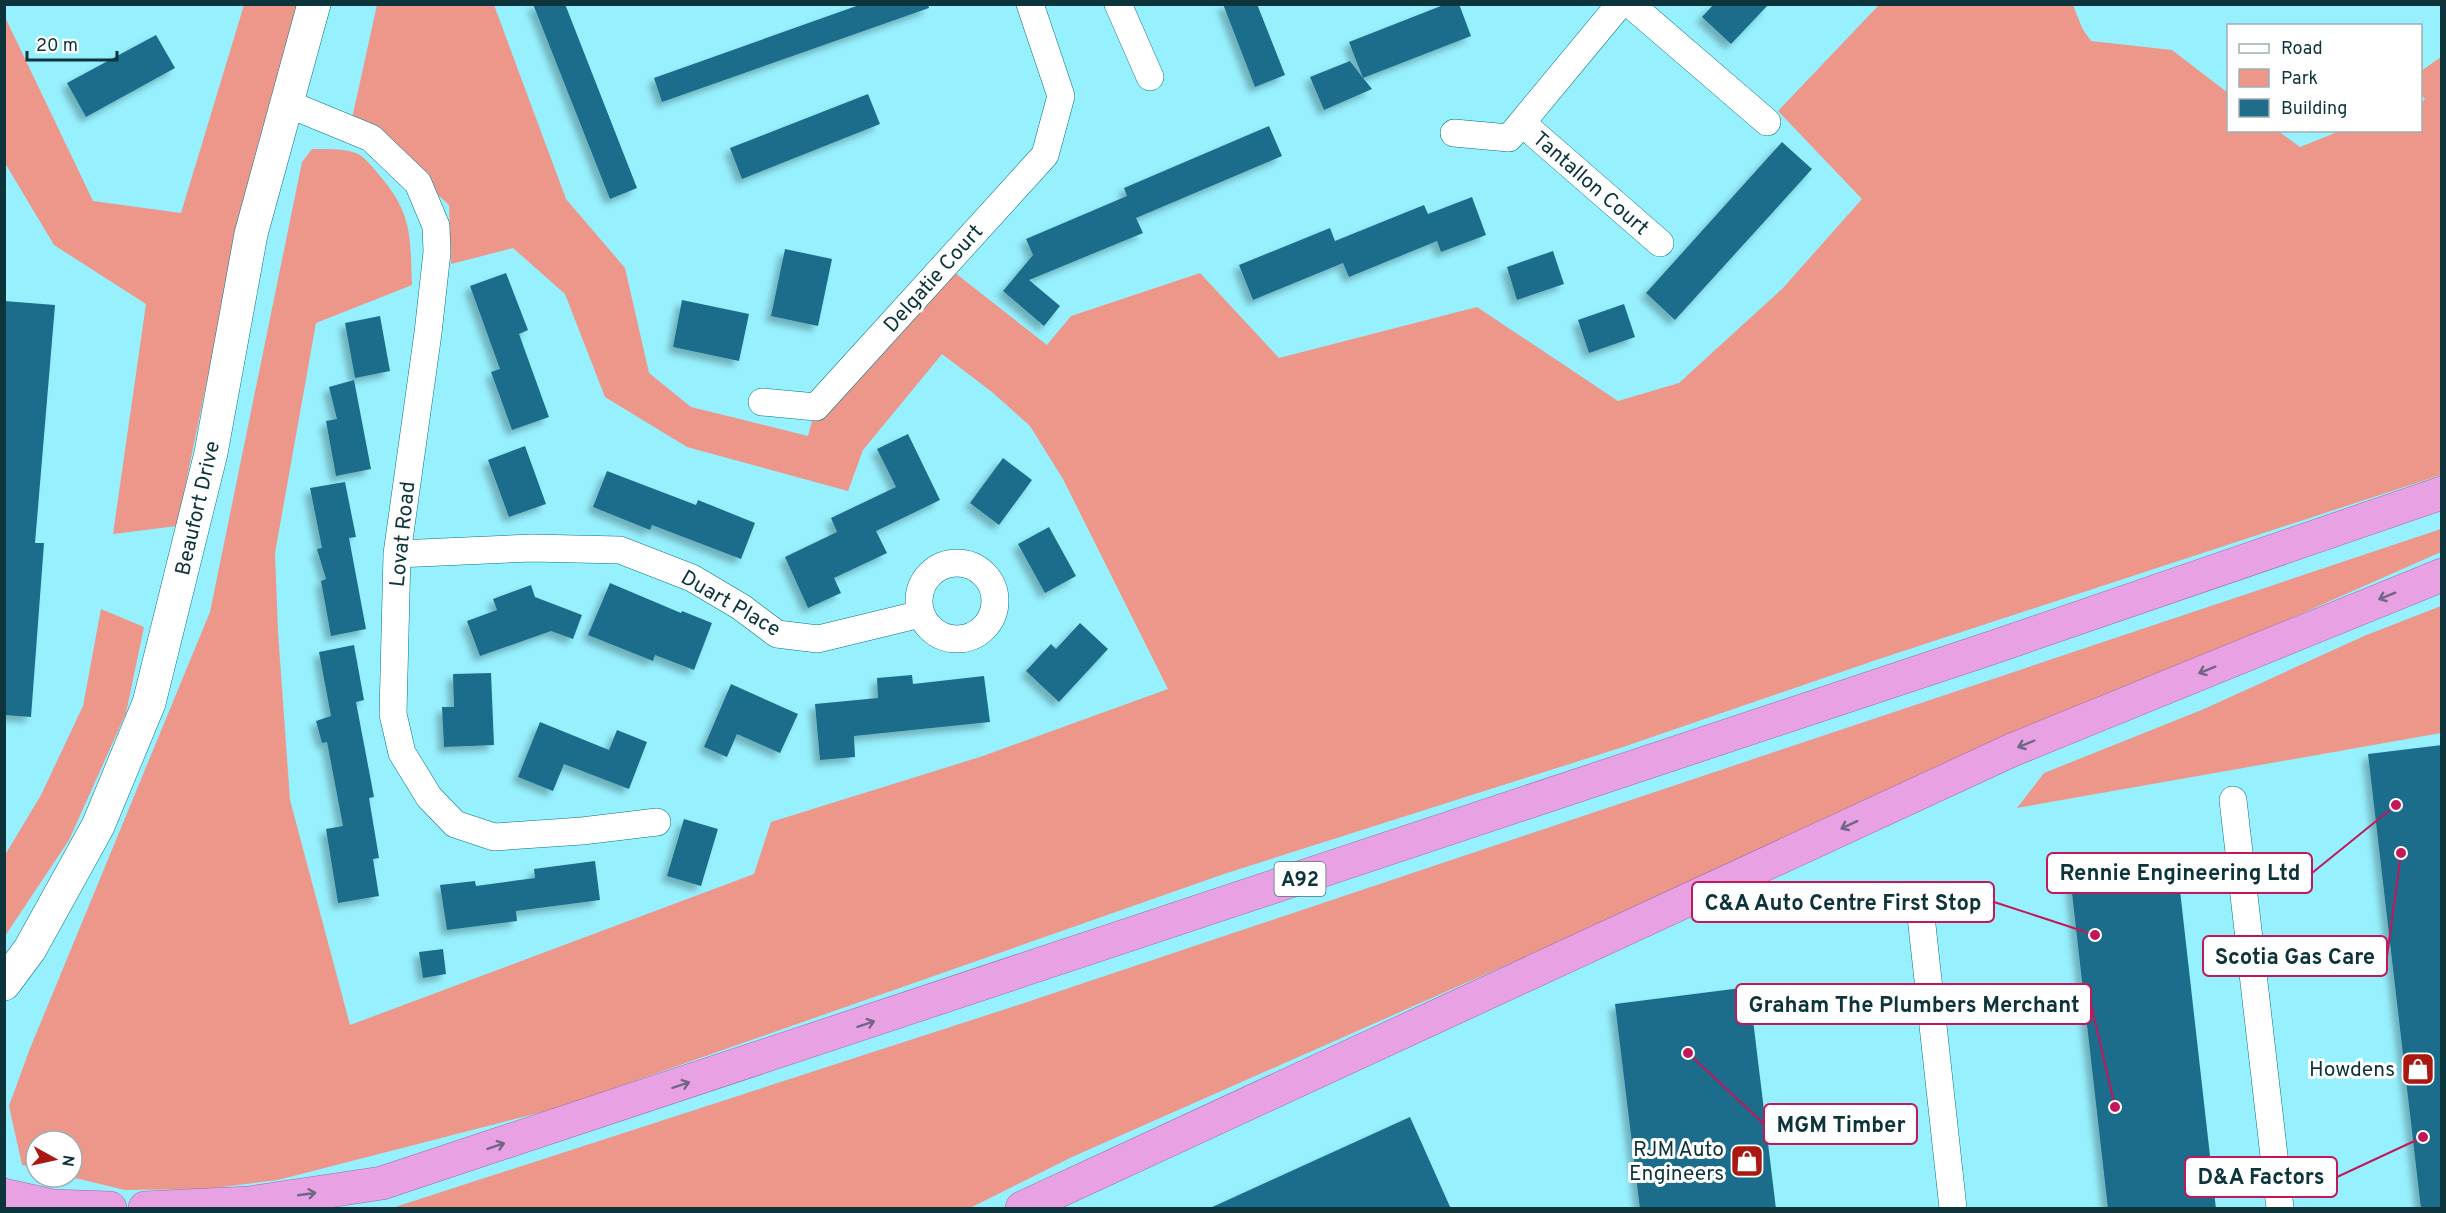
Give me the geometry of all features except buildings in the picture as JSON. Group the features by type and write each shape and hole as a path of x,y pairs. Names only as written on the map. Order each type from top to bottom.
{"highway":[{"name":"A92","path":"145,1209 249,1203 382,1183 1988,650 2442,493"},
{"path":"1022,1209 2012,750 2442,575"},
{"path":"4,1195 53,1206 111,1209"}],"street":[{"name":"Beaufort Drive","path":"4,984 30,949 98,826 149,703 211,453 251,234 314,4"},
{"name":"Delgatie Court","path":"762,402 816,407 1045,155 1061,96 1030,4"},
{"path":"1118,4 1150,77"},
{"name":"Tantallon Court","path":"1454,133 1509,138 1620,4"},
{"path":"1630,4 1767,122"},
{"name":"Lovat Road","path":"286,104 371,138 418,183 436,226 437,252 428,333 398,554 393,714 402,753 429,797 455,824 494,837 582,831 657,822"},
{"name":"Tantallon Court","path":"1522,123 1660,243"},
{"name":"Duart Place","path":"398,554 532,548 620,550 692,578 741,607 777,634 818,639 921,614"},
{"path":"2233,800 2280,1209"},
{"path":"1920,907 1953,1209"}],"green space":[{"path":"244,5 300,5 245,196 177,526 113,534 146,304 54,245 5,163 4,15 93,201 181,213"},
{"path":"377,5 494,5 566,199 625,268 649,373 691,407 808,436 816,407 945,265 1047,345 1071,316 1200,273 1279,358 1477,307 1618,401 1679,383 1783,288 1862,199 1778,111 1879,5 2073,5 2082,28 2091,41 2172,50 2227,92 2227,132 2279,132 2300,147 2338,132 2422,132 2422,103 2425,99 2422,95 2422,70 2441,57 2441,475 1879,659 1623,747 1224,874 558,1108 278,1180 206,1189 125,1190 84,1180 84,1129 24,1129 24,1165 22,1165 9,1106 29,1051 210,612 302,162 312,149 353,152 370,164 399,203 408,228 411,254 412,285 316,323 275,553 290,800 350,1025 754,874 771,822 983,756 1168,689 1063,479 1030,426 992,392 942,354 863,450 848,491 687,447 605,397 565,294 513,248 451,264 449,205 381,143 349,132"},
{"path":"2441,529 2441,552 1072,1157 970,1208 392,1208 1015,1006"},
{"path":"2441,606 2441,733 2017,808 2044,773 2204,709 2364,636"},
{"path":"101,609 144,627 126,713 69,840 5,936 5,855 41,795 83,706"}],"place":[{"name":"Rennie Engineering Ltd","path":"2396,805"},
{"name":"Scotia Gas Care","path":"2401,853"},
{"name":"C&A Auto Centre First Stop","path":"2095,935"},
{"name":"MGM Timber","path":"1688,1053"},
{"name":"Howdens","path":"2418,1069"},
{"name":"Graham The Plumbers Merchant","path":"2115,1107"},
{"name":"D&A Factors","path":"2423,1137"},
{"name":"RJM Auto Engineers","path":"1747,1161"}]}
